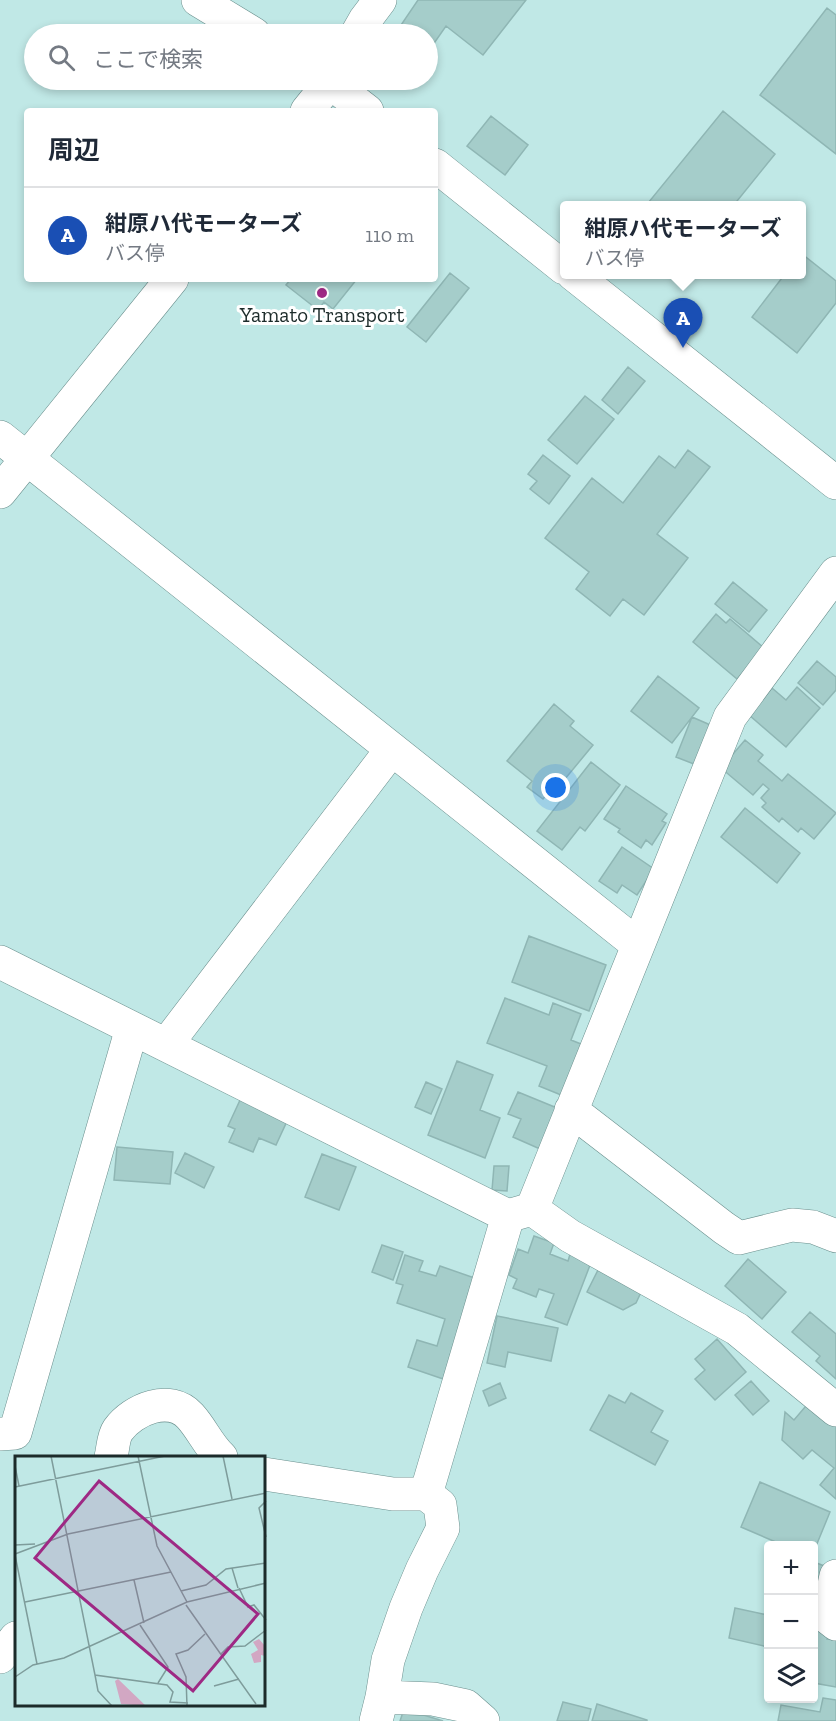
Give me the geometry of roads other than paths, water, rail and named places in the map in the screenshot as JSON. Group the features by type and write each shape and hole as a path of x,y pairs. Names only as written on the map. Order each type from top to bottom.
{"main road":[{"path":"198,0 238,24"},
{"path":"363,24 380,0"},
{"path":"309,108 323,90"},
{"path":"342,90 363,108"},
{"path":"438,167 560,265"},
{"path":"579,279 836,483"},
{"path":"0,492 170,282"},
{"path":"0,437 638,945"},
{"path":"426,1494 520,1212 571,1110 730,717 836,573"},
{"path":"166,1045 392,749"},
{"path":"0,962 166,1045 570,1236 737,1329 836,1410"},
{"path":"0,1434 15,1433 132,1028"},
{"path":"571,1110 740,1238 792,1225 813,1227 836,1236"},
{"path":"111,1456 117,1432 127,1420 158,1405 176,1406 190,1415 220,1456"},
{"path":"266,1474 393,1494 426,1494 440,1505 443,1528 406,1608 388,1660 379,1709 433,1699 466,1706 483,1721"},
{"path":"836,1576 827,1617 836,1624"},
{"path":"0,1657 15,1639"}],"place":[{"name":"Yamato Transport","path":"322,293"},
{"name":"紺原ハ代モーターズ","path":"683,348"}]}
